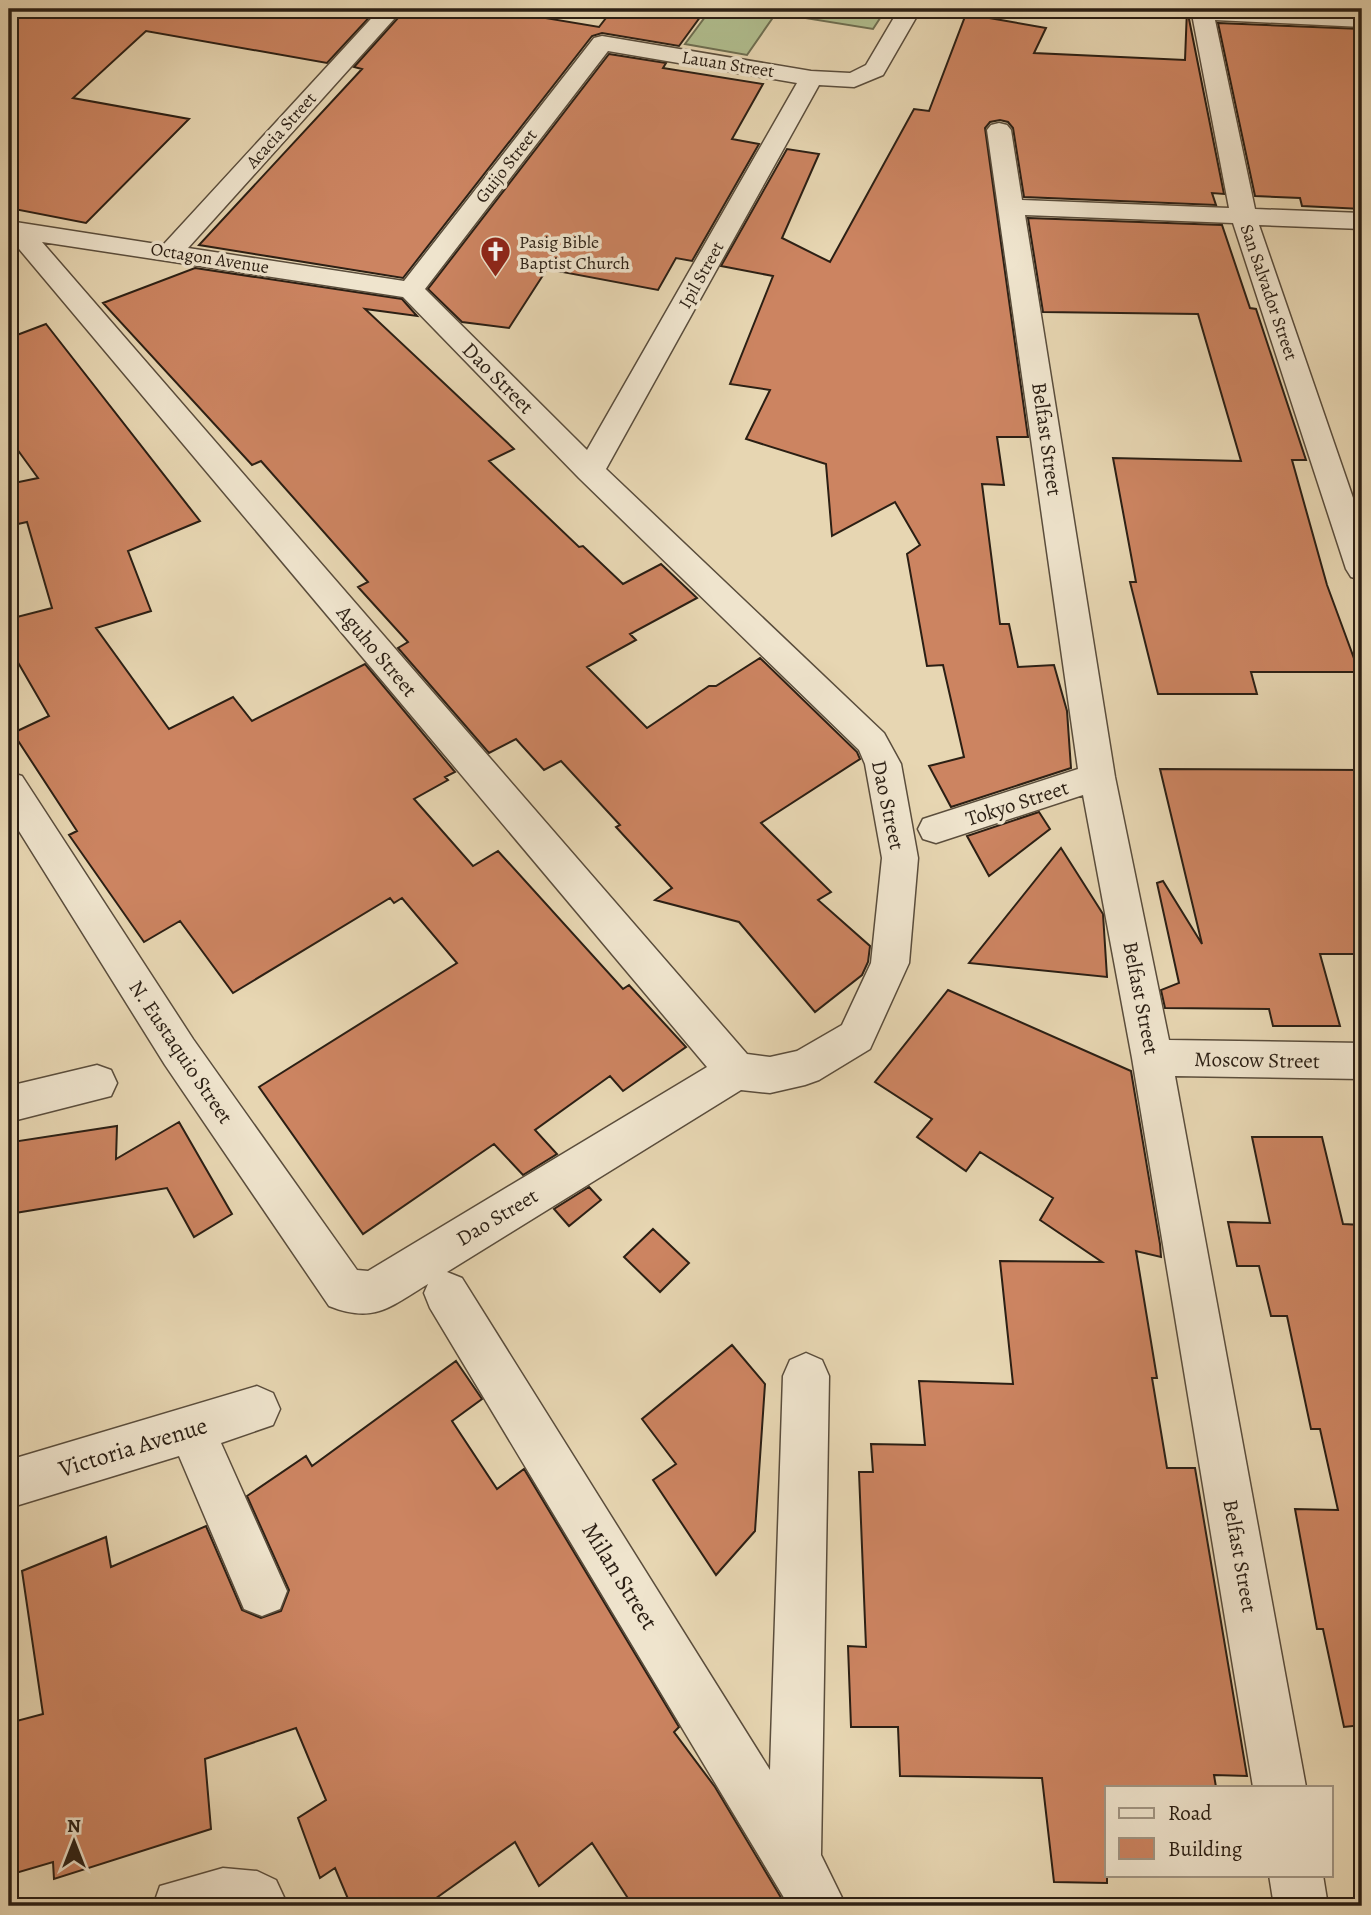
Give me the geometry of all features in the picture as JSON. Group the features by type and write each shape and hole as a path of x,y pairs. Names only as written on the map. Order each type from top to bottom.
{"street":[{"name":"Acacia Street","path":"171,252 392,9"},
{"name":"Lauan Street","path":"602,43 811,78 855,80 875,70 910,9"},
{"path":"1203,11 1362,20"},
{"name":"San Salvador Street","path":"1203,11 1243,214 1362,569"},
{"name":"Guijo Street","path":"411,290 602,43"},
{"name":"Ipil Street","path":"590,471 811,78"},
{"name":"Belfast Street","path":"999,130 1097,777 1152,1058 1280,1786"},
{"path":"1012,207 1243,214 1362,221"},
{"name":"Octagon Avenue","path":"13,229 411,290"},
{"name":"Aguho Street","path":"13,229 736,1071"},
{"name":"Dao Street","path":"373,1293 736,1071 771,1075 805,1068 856,1037 890,963 900,858 883,764 872,742 590,471 411,290"},
{"name":"Tokyo Street","path":"936,829 1097,777"},
{"name":"N. Eustaquio Street","path":"9,786 179,1052 345,1291 373,1293"},
{"name":"Moscow Street","path":"1152,1058 1362,1061"},
{"path":"9,1104 97,1083"},
{"name":"Milan Street","path":"446,1293 793,1859 819,1906"},
{"path":"793,1859 806,1376"},
{"name":"Victoria Avenue","path":"9,1484 257,1409"},
{"path":"191,1429 262,1591"},
{"path":"1296,1876 1301,1906"},
{"path":"180,1906 223,1895 259,1903"}],"green space":[{"path":"711,9 732,9 774,16 747,55 685,44"},
{"path":"750,9 886,9 873,29"}],"building":[{"path":"9,9 377,9 327,63 146,31 73,98 189,119 86,223 9,208"},
{"path":"406,9 491,9 599,27 613,9 706,9 679,46 602,33 592,36 403,278 199,245 362,69 354,67"},
{"path":"1187,9 1224,194 1212,193 1216,205 1024,197 1013,128 1008,122 1000,120 990,122 985,128 1028,437 997,437 1004,485 982,484 1000,624 1009,624 1018,667 1054,665 1067,711 1071,768 951,807 929,766 964,757 943,665 927,666 907,554 920,545 895,502 832,536 826,464 746,439 770,390 730,384 773,276 721,266 787,149 819,154 782,238 830,262 914,109 929,111 966,14 1046,28 1034,53 1185,60"},
{"path":"1218,23 1362,29 1362,209 1302,206 1300,198 1255,196"},
{"path":"609,54 666,63 663,68 763,84 732,139 759,144 692,261 676,258 658,290 547,269 509,328 462,322 428,289"},
{"path":"1028,218 1222,225 1250,308 1256,309 1306,460 1292,460 1327,585 1359,672 1251,672 1257,694 1158,694 1130,582 1136,582 1113,458 1241,461 1198,314 1043,312"},
{"path":"195,268 402,299 417,316 365,309 514,449 489,461 579,547 583,546 623,584 661,564 697,598 630,634 636,640 587,667 647,728 709,686 716,686 760,658 857,752 860,759 761,823 831,892 818,900 870,946 868,962 862,975 815,1012 739,922 655,900 672,888 616,827 620,825 561,761 544,770 516,739 489,753 398,648 408,642 358,587 368,582 261,461 252,465 103,303"},
{"path":"46,324 200,521 128,551 151,611 96,628 169,729 233,697 252,721 365,664 455,772 445,777 448,780 414,799 473,866 498,851 623,989 629,985 686,1047 623,1091 610,1076 535,1130 557,1154 523,1175 494,1144 363,1234 259,1087 457,963 402,898 394,903 390,898 233,993 180,921 144,942 69,835 77,831 13,733 49,716 9,647 9,619 52,608 27,522 9,526 9,484 38,478 9,438 9,338"},
{"path":"1160,769 1362,770 1362,954 1320,954 1340,1026 1273,1026 1269,1009 1165,1008 1161,990 1179,983 1157,883 1163,881 1202,944"},
{"path":"1039,812 1050,829 989,876 967,836"},
{"path":"1061,848 1103,914 1107,977 969,963"},
{"path":"948,990 1131,1071 1161,1257 1136,1251 1157,1378 1152,1378 1167,1468 1195,1468 1247,1776 1214,1775 1216,1786 1105,1786 1107,1883 1054,1882 1042,1778 900,1776 898,1727 851,1727 848,1646 866,1647 859,1472 873,1472 871,1444 925,1445 919,1381 1013,1384 1000,1261 1102,1262 1040,1220 1053,1198 980,1152 966,1171 917,1137 932,1119 875,1082"},
{"path":"179,1122 232,1214 194,1237 167,1188 9,1214 12,1142 117,1126 116,1159"},
{"path":"1252,1137 1322,1137 1343,1224 1362,1225 1362,1725 1344,1727 1323,1629 1317,1629 1295,1509 1338,1510 1320,1429 1311,1429 1287,1316 1271,1316 1259,1266 1237,1266 1228,1222 1270,1223"},
{"path":"589,1187 601,1200 569,1226 554,1209"},
{"path":"653,1229 689,1263 660,1292 624,1257"},
{"path":"732,1345 765,1384 755,1531 716,1575 653,1480 676,1464 642,1419"},
{"path":"456,1361 482,1399 452,1421 497,1489 524,1469 679,1727 674,1732 715,1787 786,1906 633,1906 592,1843 539,1886 515,1842 425,1906 351,1906 335,1868 320,1878 298,1818 326,1800 296,1728 205,1759 211,1829 54,1879 53,1862 9,1875 9,1723 43,1714 22,1571 106,1537 111,1567 206,1526 242,1610 261,1618 281,1611 289,1590 247,1496 306,1456 312,1466"}],"place":[{"name":"Pasig Bible Baptist Church","path":"496,279"}]}
